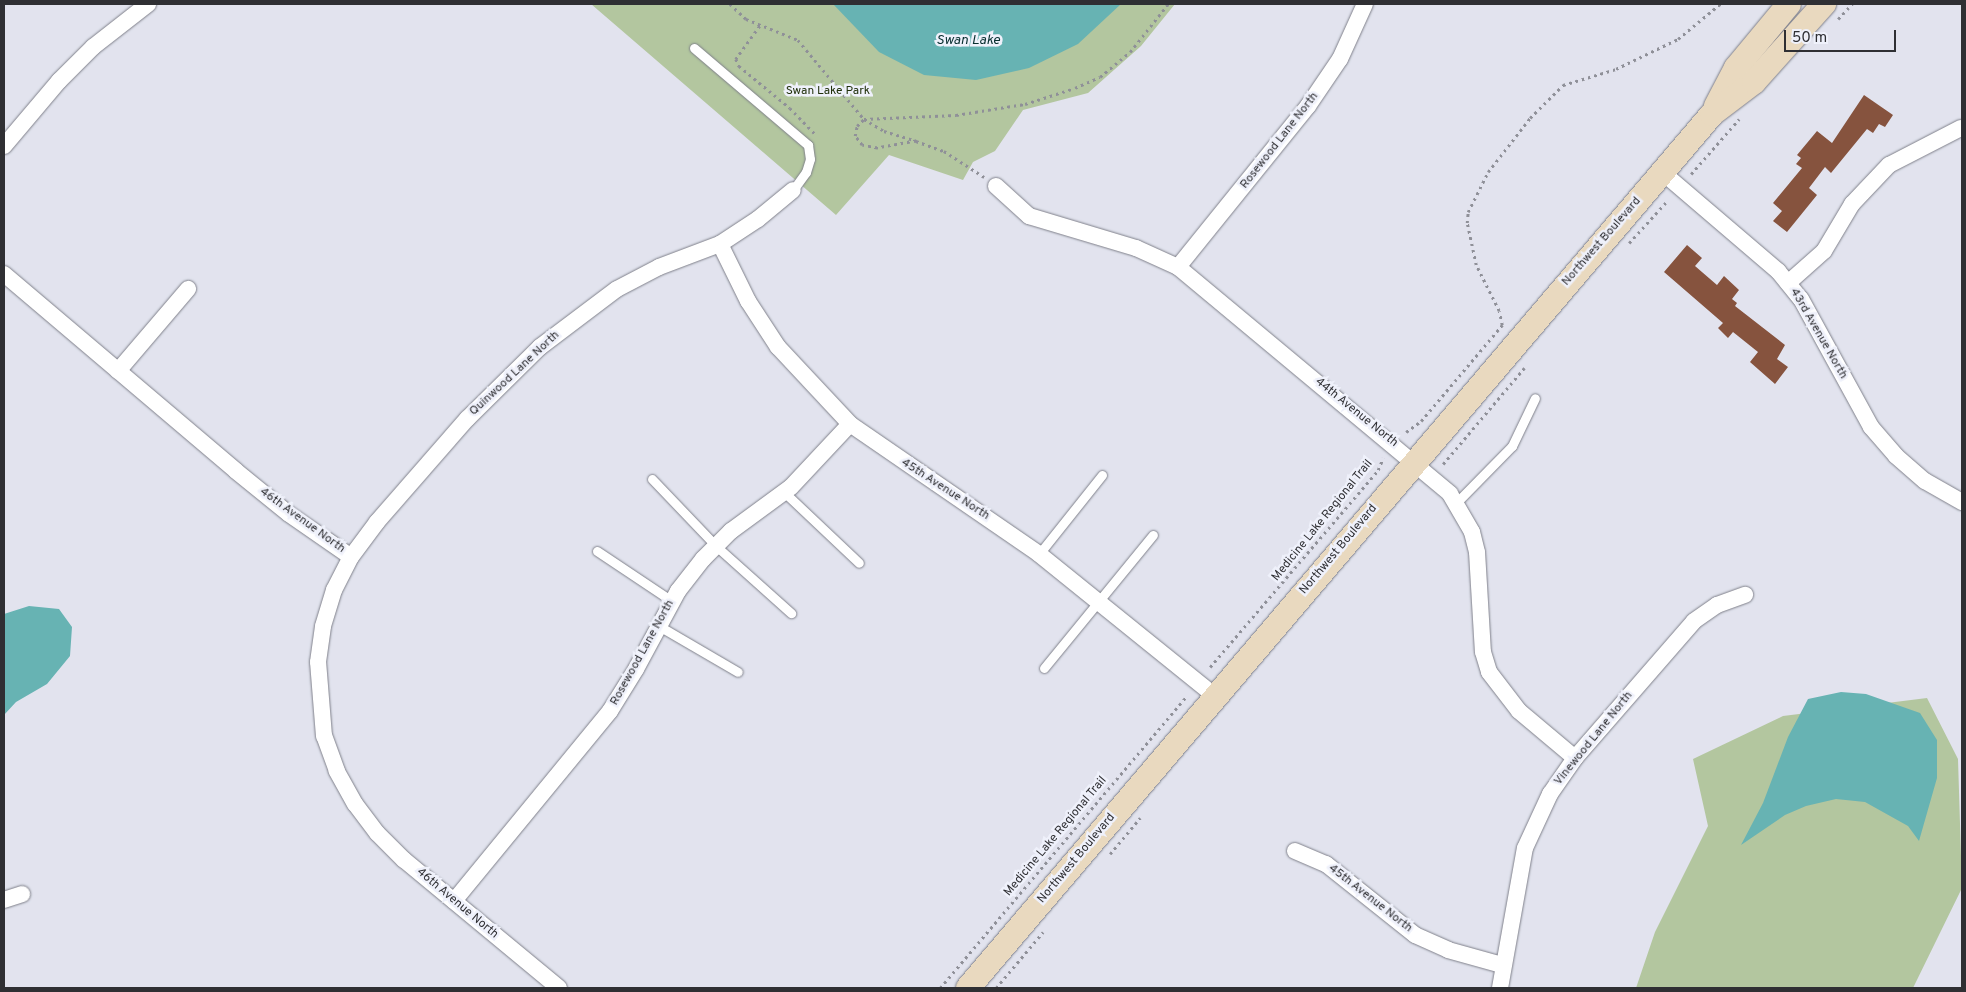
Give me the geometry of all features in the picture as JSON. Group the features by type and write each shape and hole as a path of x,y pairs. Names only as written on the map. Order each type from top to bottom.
{"main road":[{"name":"Northwest Boulevard","path":"1712,114 1736,68 1789,4"},
{"name":"Northwest Boulevard","path":"968,988 1712,114 1754,82 1824,4"}],"street":[{"path":"4,146 86,54 148,4"},
{"name":"Rosewood Lane North","path":"1178,267 1308,106 1340,59 1365,4"},
{"path":"1788,283 1824,251 1852,204 1889,165 1960,128"},
{"name":"43rd Avenue North","path":"1662,172 1752,247 1788,283 1805,307 1871,427 1896,456 1925,481 1962,502"},
{"name":"44th Avenue North","path":"996,186 1029,216 1136,248 1178,267 1414,462 1456,503 1472,532 1477,552 1484,652 1489,672 1519,711 1575,758"},
{"name":"Quinwood Lane North","path":"351,557 420,471 540,347 617,289 659,266 720,244 758,219 793,190"},
{"name":"45th Avenue North","path":"720,244 748,301 778,347 850,424 1039,554 1215,696"},
{"name":"46th Avenue North","path":"4,274 289,514 351,557 334,590 318,662 324,736 337,771 377,833 454,901 559,988"},
{"path":"118,371 188,289"},
{"name":"Rosewood Lane North","path":"454,901 610,711 672,601 716,546 784,492 850,424"},
{"name":"Vinewood Lane North","path":"1500,988 1502,965 1525,848 1537,816 1575,758 1694,621 1717,605 1745,595"},
{"name":"45th Avenue North","path":"1295,851 1326,864 1415,935 1448,950 1502,965"},
{"path":"4,900 22,894"}],"lane":[{"path":"694,48 808,145 810,159 806,172 793,190"},
{"path":"1456,503 1512,446 1535,398"},
{"path":"1039,554 1102,475"},
{"path":"652,479 716,546 792,613"},
{"path":"784,492 859,563"},
{"path":"1044,668 1153,535"},
{"path":"598,551 672,601"},
{"path":"659,626 738,672"}],"path":[{"path":"730,4 746,19 798,40 864,119 884,130 944,151 996,186"},
{"path":"916,141 878,148 862,145 855,136 857,126 864,119 956,115 1025,104 1075,88 1100,77 1130,52 1168,4"},
{"path":"1406,432 1418,424 1502,325 1499,311 1476,265 1467,223 1468,212 1488,172 1530,118 1563,85 1616,69 1678,39 1720,4"},
{"path":"1691,174 1746,112"},
{"path":"1628,245 1668,200"},
{"path":"1443,464 1529,362"},
{"name":"Medicine Lake Regional Trail","path":"1210,667 1378,470 1385,452"},
{"name":"Medicine Lake Regional Trail","path":"940,988 1186,697"}],"green space":[{"name":"Swan Lake Park","path":"591,4 1175,4 1141,46 1088,93 1023,110 995,151 973,162 963,180 889,155 836,215"},
{"path":"1927,698 1958,759 1962,888 1913,988 1636,988 1655,932 1708,826 1693,759 1783,716"}],"water":[{"name":"Swan Lake","path":"833,4 1121,4 1078,44 1029,68 976,80 924,75 879,52"},
{"path":"29,606 59,609 72,627 70,656 47,684 16,702 4,715 4,614"},
{"path":"1841,692 1866,694 1920,713 1937,740 1937,778 1919,841 1908,826 1865,802 1836,799 1806,806 1785,815 1741,845 1763,803 1788,737 1808,699"}],"building":[{"path":"1864,95 1893,115 1885,127 1879,124 1873,133 1867,129 1831,173 1825,167 1809,188 1817,195 1787,232 1773,221 1782,211 1773,203 1802,168 1796,164 1801,158 1797,155 1817,131 1832,143"},
{"path":"1687,245 1702,258 1695,266 1717,285 1724,276 1739,290 1732,299 1737,303 1735,306 1785,345 1777,359 1788,367 1775,384 1750,362 1758,352 1733,332 1728,338 1718,328 1723,323 1664,272"}]}
